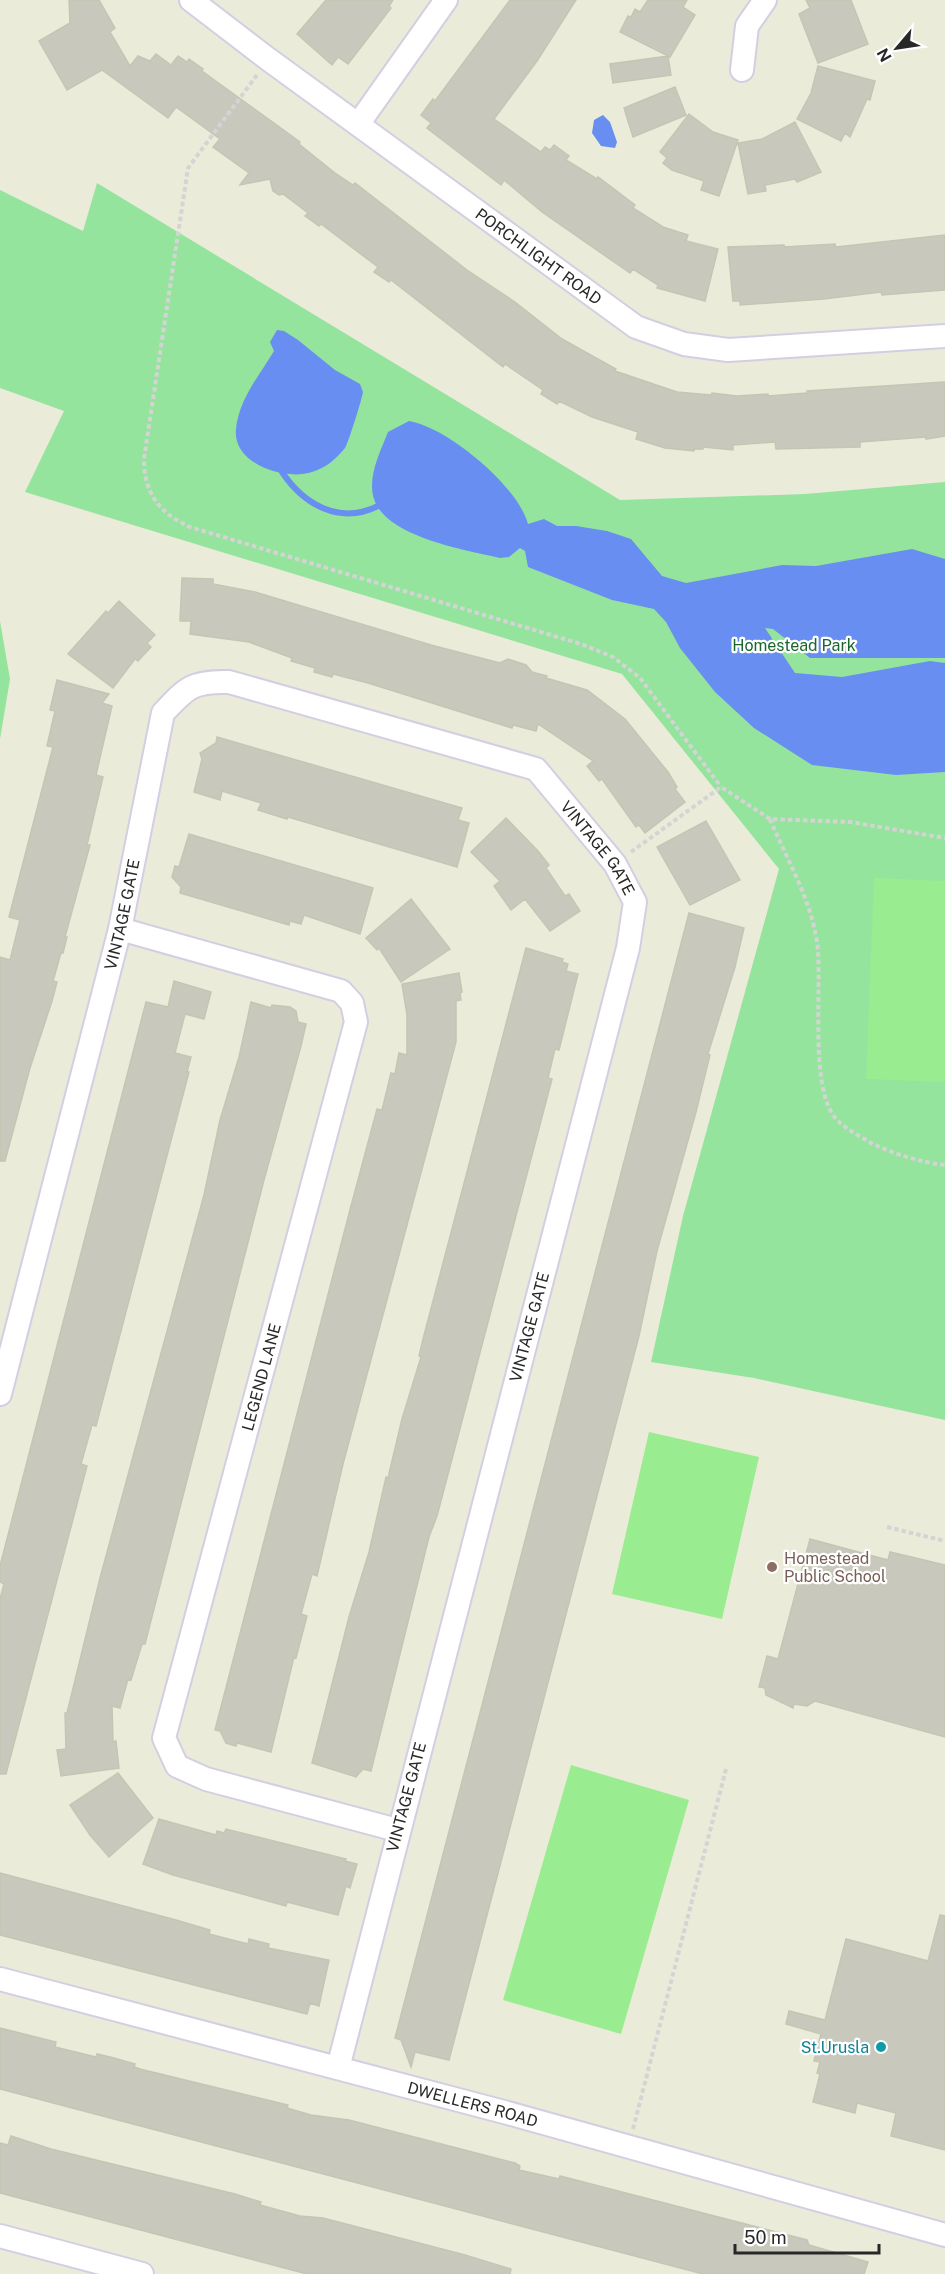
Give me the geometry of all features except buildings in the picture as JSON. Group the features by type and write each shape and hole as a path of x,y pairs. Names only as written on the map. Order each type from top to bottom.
{"street":[{"name":"PORCHLIGHT ROAD","path":"191,0 268,60 358,123 636,327 684,344 728,350 945,336"},
{"path":"358,123 446,0"},
{"path":"742,70 747,26 765,0"},
{"name":"VINTAGE GATE","path":"0,1394 120,929 163,713 183,691 202,681 229,682 536,769 615,864 635,902 628,948 397,1830 338,2068"},
{"name":"LEGEND LANE","path":"120,929 341,991 352,1003 357,1022 164,1738 177,1766 206,1779 397,1830"},
{"name":"DWELLERS ROAD","path":"0,1979 338,2068 945,2235"},
{"path":"0,2236 142,2274"}],"path":[{"path":"268,60 188,168 144,459 144,477 150,494 173,520 190,527 581,644 613,657 640,678 722,787 770,819 803,889 817,944 820,1057 825,1098 836,1119 853,1133 890,1152 945,1165"},
{"path":"615,864 722,787"},
{"path":"770,819 850,822 945,837"},
{"path":"887,1527 945,1541"},
{"path":"632,2133 726,1768"}],"green space":[{"name":"Homestead Park","path":"97,183 620,500 805,494 945,482 945,1420 754,1378 651,1362 683,1216 779,869 622,674 25,492 64,411 0,388 0,190 83,231"},
{"path":"0,621 10,679 0,739"},
{"path":"874,878 945,881 945,1082 866,1079"},
{"path":"649,1432 759,1457 722,1619 612,1594"},
{"path":"571,1765 689,1800 621,2034 503,2000"}],"water":[{"path":"603,115 610,122 617,142 615,148 601,146 592,133 594,120"},
{"path":"277,330 284,331 298,340 335,370 360,384 363,392 345,448 330,463 312,472 288,474 262,467 242,452 237,441 236,429 241,408 274,351 270,342"},
{"path":"409,421 442,434 479,461 511,493 522,509 528,524 544,519 557,526 576,526 607,531 631,539 662,576 686,583 782,565 816,566 912,549 945,559 945,658 810,658 773,629 765,628 795,673 842,677 930,661 945,663 945,772 896,775 812,765 754,728 715,692 680,648 666,622 654,609 612,600 528,567 525,551 520,548 509,557 500,558 429,540 394,523 381,512 374,499 373,474 388,432"}],"waterway":[{"path":"282,472 301,494 324,509 350,513 378,506"}],"place":[{"name":"Homestead Public School","path":"772,1567"},
{"name":"St.Urusla","path":"881,2047"}]}
